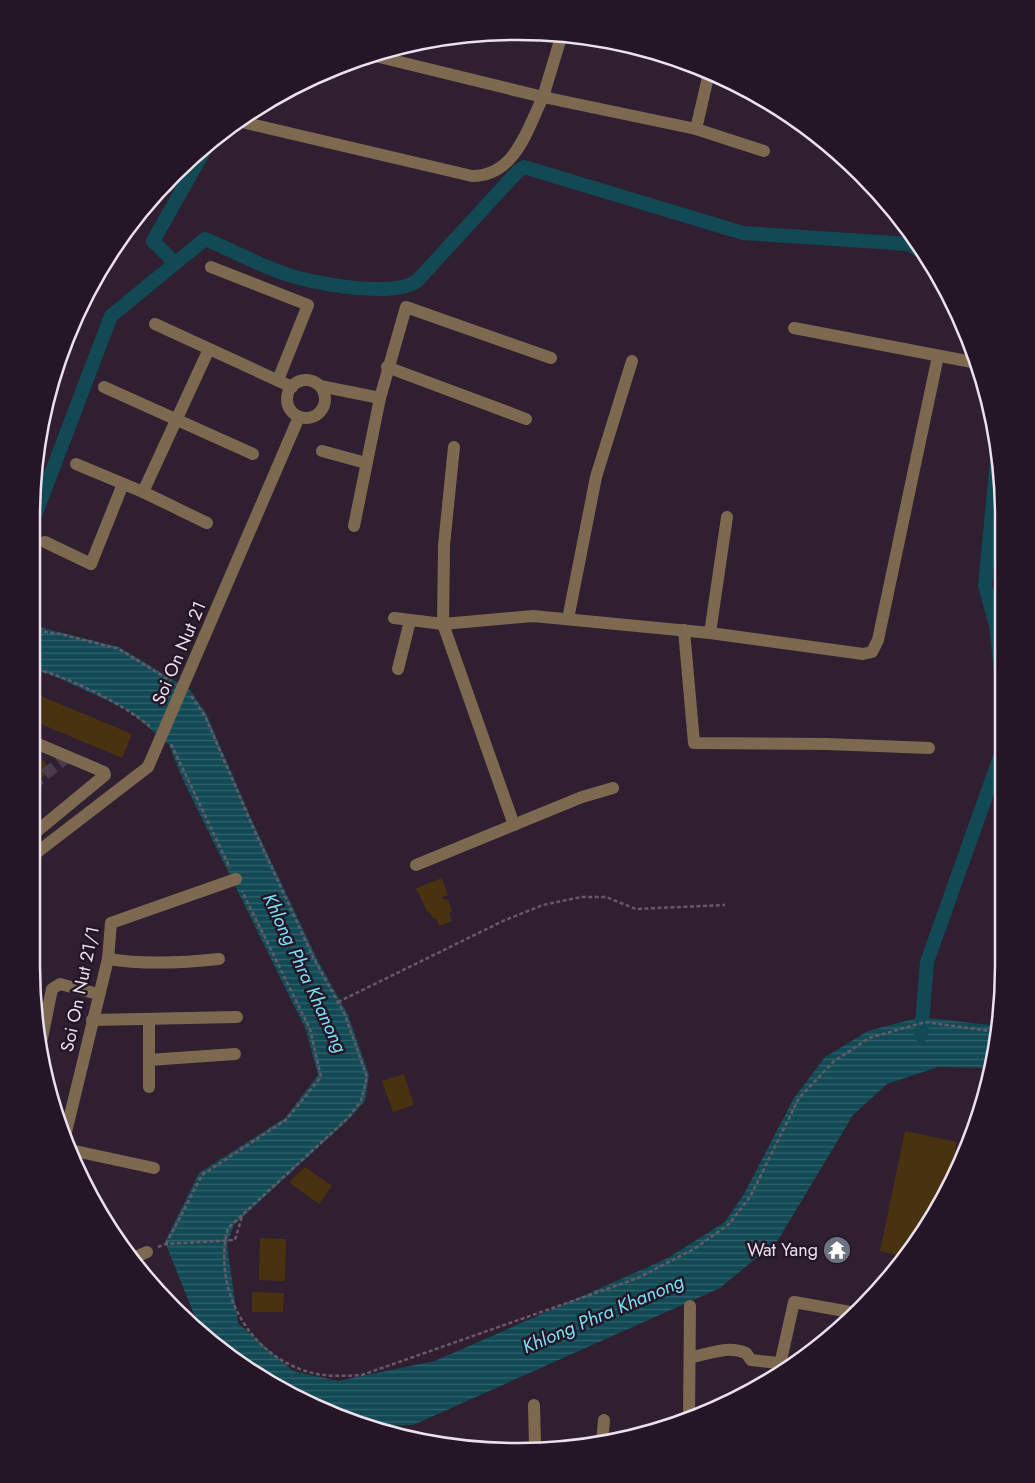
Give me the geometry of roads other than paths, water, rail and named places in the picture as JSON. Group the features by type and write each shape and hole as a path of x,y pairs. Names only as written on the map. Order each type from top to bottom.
{"street":[{"path":"248,123 472,176 483,176 494,173 512,158 543,97 560,42"},
{"path":"386,59 543,97 696,129 764,151"},
{"path":"696,129 707,79"},
{"path":"211,267 308,305 278,380"},
{"path":"354,526 387,367 406,307 551,358"},
{"path":"155,324 292,387"},
{"path":"794,328 969,361"},
{"path":"143,492 209,349"},
{"path":"394,618 443,624 533,616 684,630 863,654 873,650 878,640 938,356"},
{"path":"568,619 596,477 632,361"},
{"path":"387,367 526,419"},
{"path":"320,386 325,398 322,410 312,418 299,417 294,414 287,404 287,398 296,383 308,380 320,386 380,398"},
{"path":"104,388 177,418 253,454"},
{"name":"Soi On Nut 21","path":"40,850 148,767 157,750 299,417"},
{"path":"454,447 444,545 443,624 514,824"},
{"path":"322,451 366,463"},
{"path":"76,464 143,492 208,523"},
{"path":"45,542 91,564 123,484"},
{"path":"710,633 727,517"},
{"path":"398,669 410,621"},
{"path":"684,630 694,743 827,744 929,748"},
{"path":"40,744 104,772 105,775 40,829"},
{"path":"416,865 582,797 613,788"},
{"name":"Soi On Nut 21/1","path":"67,1126 108,959 112,922 236,879"},
{"path":"108,959 136,964 219,959"},
{"path":"44,1028 52,989 55,986 60,984 98,994"},
{"path":"92,1020 237,1017"},
{"path":"149,1019 149,1087"},
{"path":"149,1060 235,1054"},
{"path":"78,1152 154,1168"},
{"path":"139,1255 147,1252"},
{"path":"691,1357 719,1350 732,1349 746,1353 751,1360 778,1363 781,1360 794,1302 847,1311"},
{"path":"689,1411 690,1306"},
{"path":"534,1405 535,1442"},
{"path":"603,1435 604,1420"}],"water":[{"name":"Khlong Phra Khanong","path":"40,627 119,647 190,690 206,713 254,825 317,959 348,1015 369,1075 365,1101 350,1118 234,1225 227,1245 238,1323 293,1371 338,1381 435,1361 666,1259 725,1222 744,1194 794,1098 825,1057 868,1031 921,1017 991,1025 984,1068 938,1067 887,1084 853,1115 778,1240 720,1288 413,1425 389,1426 335,1407 306,1394 252,1363 195,1318 165,1242 199,1173 285,1118 318,1075 306,1030 183,780 169,745 128,710 54,676 40,672"}],"waterway":[{"path":"175,263 153,241 197,164"},
{"path":"41,501 111,316 205,239 255,262 314,282 372,289 406,286 417,281 518,171 524,167 743,233 909,244"},
{"path":"994,490 985,586 995,621"},
{"path":"921,1035 927,962 995,771"}],"tunnel":[{"path":"40,779 68,756"}],"place":[{"name":"Wat Yang","path":"837,1250"}]}
